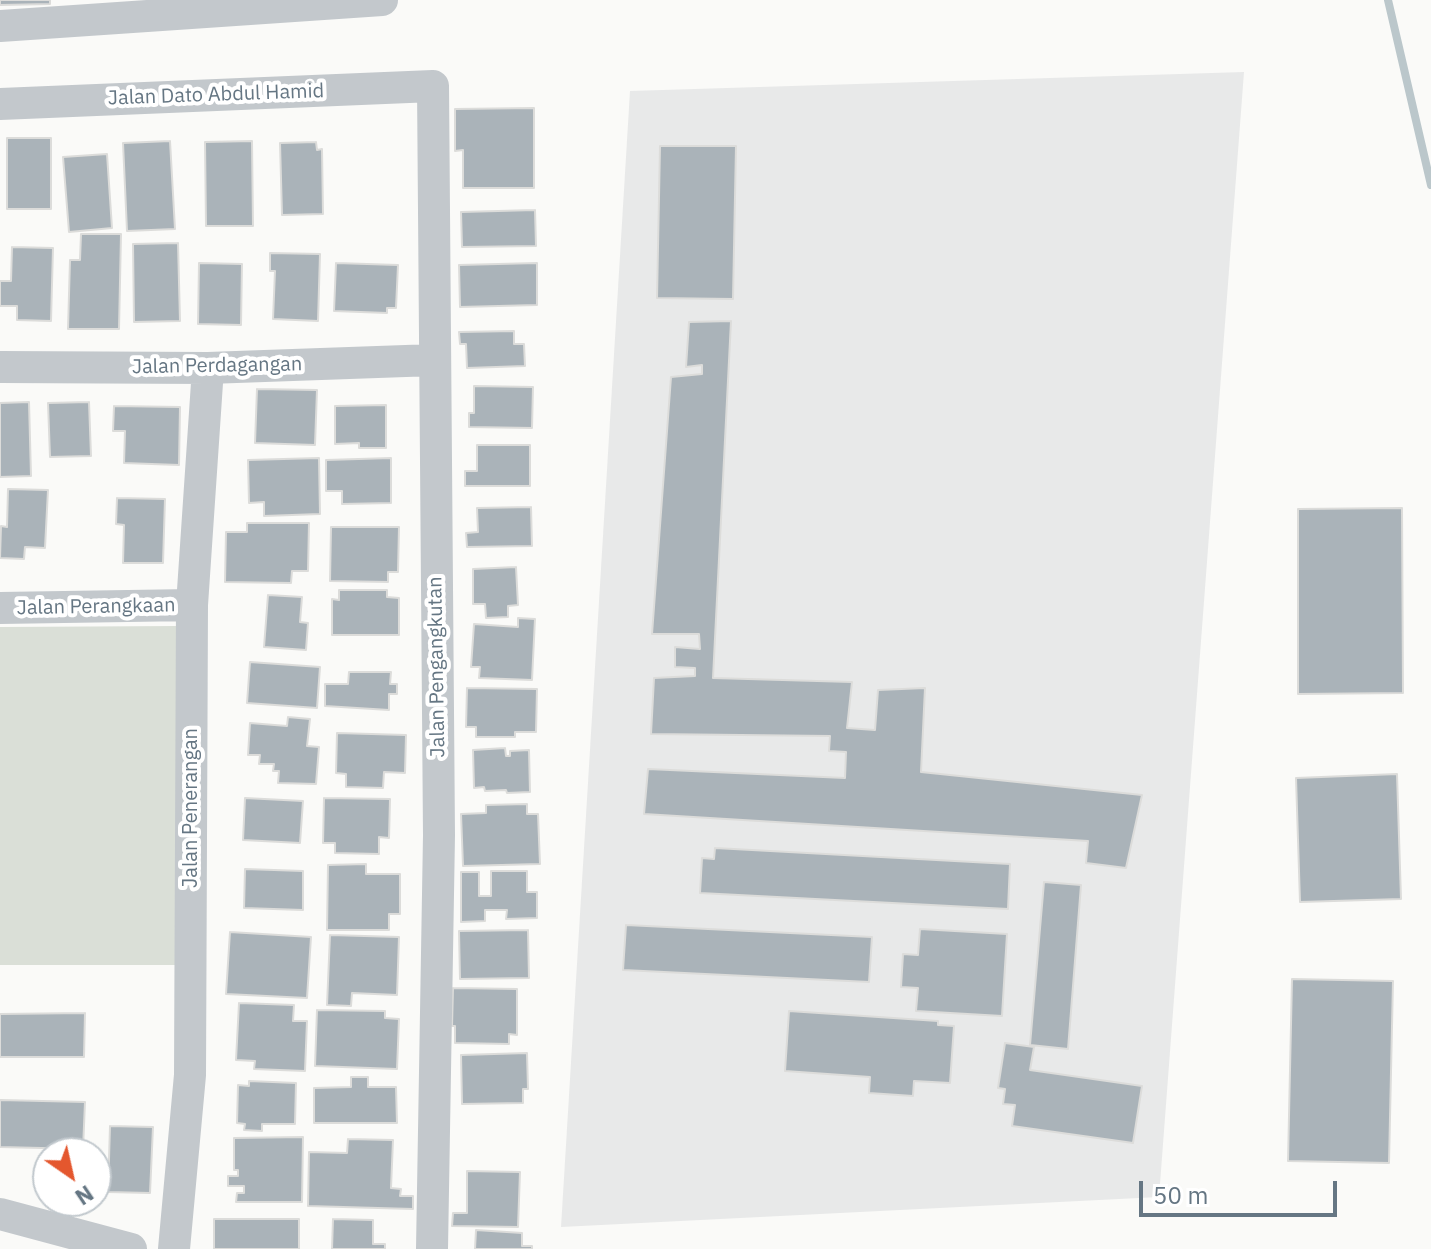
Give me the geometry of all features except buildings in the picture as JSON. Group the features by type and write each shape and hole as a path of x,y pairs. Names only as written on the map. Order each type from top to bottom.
{"street":[{"path":"0,26 382,0"},
{"name":"Jalan Dato Abdul Hamid","path":"0,104 433,86"},
{"name":"Jalan Pengangkutan","path":"432,1249 439,835 433,86"},
{"name":"Jalan Perdagangan","path":"0,367 208,368 434,360"},
{"name":"Jalan Penerangan","path":"174,1249 190,1075 192,605 208,368"},
{"name":"Jalan Perangkaan","path":"0,608 192,605"},
{"path":"0,1214 131,1249"}],"shaded area":[{"path":"1244,72 1159,1197 561,1227 630,91"},
{"path":"178,626 176,965 0,965 0,627"}],"waterway":[{"path":"1388,0 1431,185"}]}
